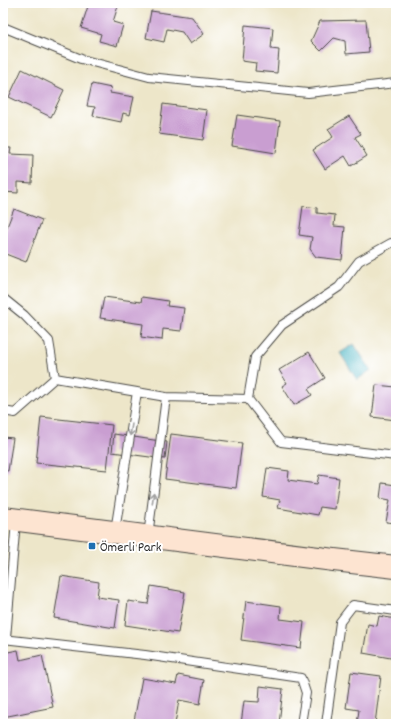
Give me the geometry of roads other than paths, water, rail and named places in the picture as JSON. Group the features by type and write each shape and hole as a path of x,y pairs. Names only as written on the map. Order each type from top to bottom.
{"street":[{"path":"9,519 396,567"}],"lane":[{"path":"3,27 81,60 149,76 308,93 396,83"},
{"path":"396,243 391,243 359,261 339,287 282,325 255,357 248,399 280,442 396,456"},
{"path":"3,298 24,315 49,341 55,378"},
{"path":"55,378 166,397 248,399"},
{"path":"3,411 15,413 55,378"},
{"path":"115,532 137,392"},
{"path":"148,537 166,397"},
{"path":"9,519 4,638 145,655 300,678 306,693 301,724"},
{"path":"326,724 340,622 353,605 396,611"}],"water":[{"path":"354,344 371,370 357,380 340,353"}],"place":[{"name":"Ömerli Park","path":"92,546"}]}
